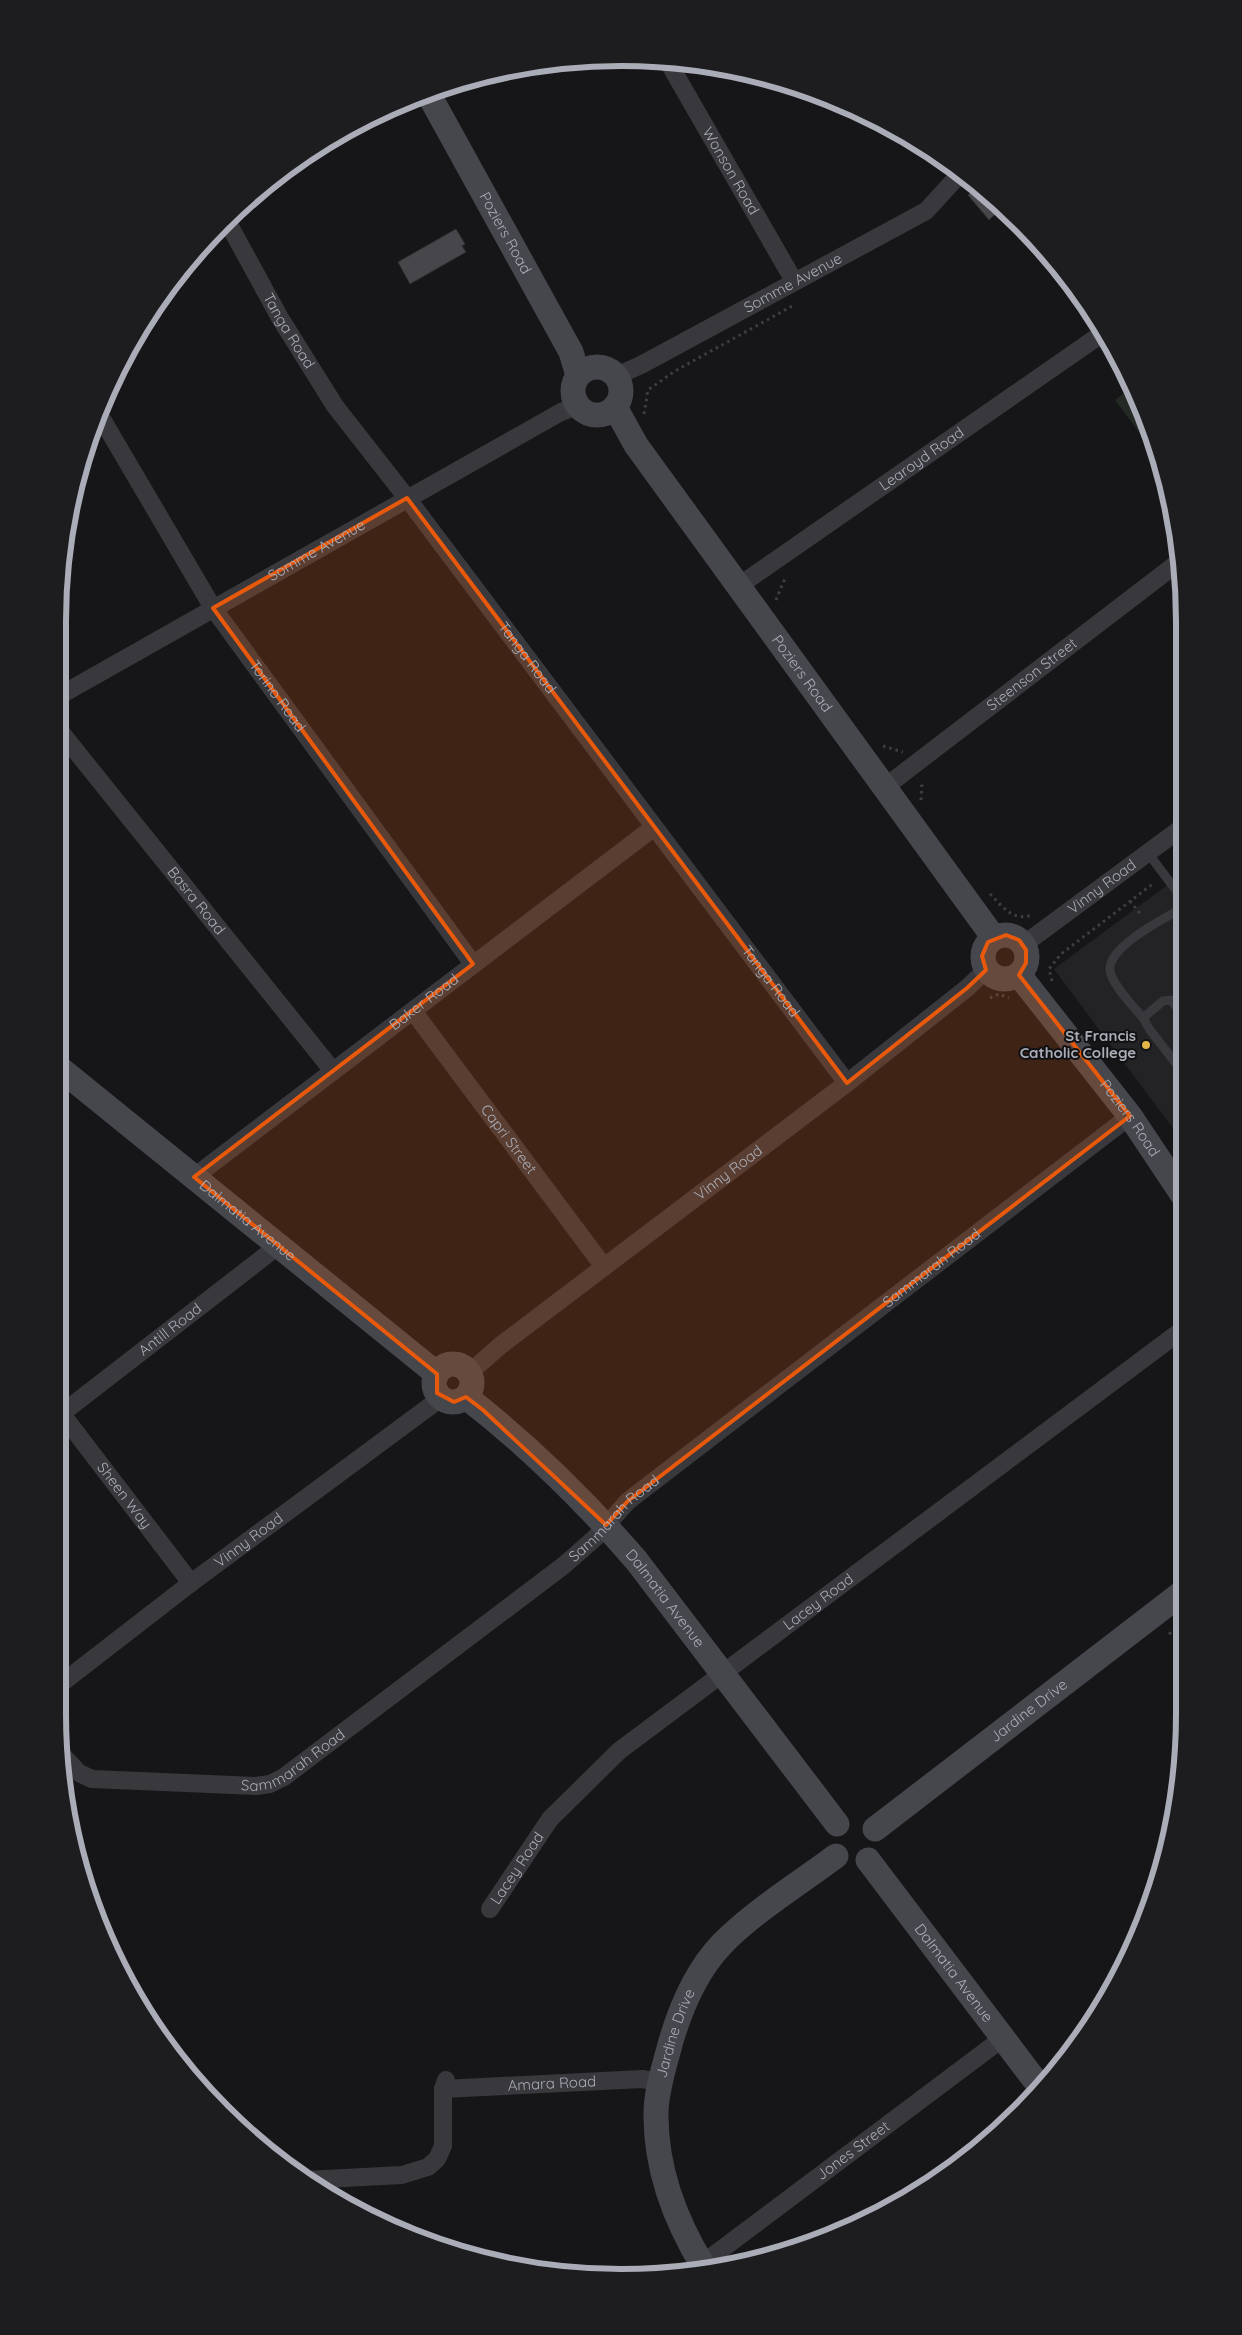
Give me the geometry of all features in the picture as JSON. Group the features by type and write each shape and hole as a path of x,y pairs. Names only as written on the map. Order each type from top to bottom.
{"street":[{"name":"Wonson Road","path":"672,69 794,281"},
{"name":"Poziers Road","path":"432,100 571,352 578,375"},
{"name":"Somme Avenue","path":"616,376 641,366 794,281 879,238 926,211 956,179"},
{"name":"Tanga Road","path":"231,228 280,318 335,406 408,498 653,828 847,1083"},
{"name":"Learoyd Road","path":"740,585 1097,337"},
{"path":"602,367 616,376 621,392 615,407 608,413 592,415 577,406 572,390 578,375 585,369 602,367"},
{"name":"Somme Avenue","path":"66,692 561,412 577,406"},
{"name":"Poziers Road","path":"615,407 636,445 740,585 994,938"},
{"name":"Torino Road","path":"103,422 213,608 473,964"},
{"name":"Steenson Street","path":"885,787 1173,566"},
{"name":"Basra Road","path":"66,740 333,1071"},
{"name":"Baker Road","path":"194,1177 653,828"},
{"name":"Vinny Road","path":"1023,945 1176,832"},
{"path":"1006,935 1013,936 1023,945 1027,957 1024,969 1019,974 1006,980 998,979 986,970 982,956 988,942 994,938 1006,935"},
{"name":"Vinny Road","path":"66,1680 453,1385 501,1345 847,1083 967,988 986,970"},
{"name":"Poziers Road","path":"1019,974 1130,1116 1176,1185"},
{"name":"Capri Street","path":"413,1011 604,1267"},
{"name":"Dalmatia Avenue","path":"66,1073 453,1385 530,1452 606,1525 636,1560 837,1824"},
{"name":"Sammarah Road","path":"68,1762 79,1773 92,1779 256,1786 276,1782 563,1566 595,1538 628,1501 1130,1116"},
{"name":"Antill Road","path":"66,1406 278,1246"},
{"name":"Lacey Road","path":"490,1909 550,1819 619,1751 1176,1334"},
{"name":"Sheen Way","path":"66,1419 191,1583"},
{"name":"Jardine Drive","path":"875,1829 1176,1597"},
{"path":"853,1817 862,1818 875,1829 878,1846 868,1860 852,1864 836,1856 831,1840 832,1832 837,1824 853,1817"},
{"name":"Jardine Drive","path":"702,2262 671,2202 658,2147 656,2110 660,2082 675,2027 697,1978 721,1945 736,1930 836,1856"},
{"name":"Dalmatia Avenue","path":"868,1860 1036,2082"},
{"name":"Jones Street","path":"710,2261 1003,2038"},
{"name":"Amara Road","path":"320,2179 402,2175 428,2167 436,2159 443,2146 445,2085 642,2079 660,2082"}],"lane":[{"path":"1148,854 1176,890"},
{"path":"1176,912 1149,926 1117,953 1111,962 1110,972 1116,985 1176,1064"},
{"path":"1143,1018 1163,1001 1171,1000 1176,1006"}],"path":[{"path":"643,419 648,390 675,371 797,303"},
{"path":"781,606 776,598 785,576 793,571"},
{"path":"878,740 884,748 903,752 910,747"},
{"path":"922,779 920,799 926,807"},
{"path":"987,890 1009,914 1025,918 1036,914"},
{"path":"990,998 999,994 1014,1000"},
{"path":"1169,1634 1176,1629"}],"highlighted area":[{"path":"407,498 847,1083 967,988 986,970 982,956 988,942 1006,935 1019,940 1026,950 1026,963 1019,975 1130,1116 628,1501 606,1525 483,1410 466,1397 454,1402 437,1393 437,1374 407,1348 194,1177 473,964 213,608"}],"shaded area":[{"path":"1126,392 1145,440 1115,400"},
{"name":"St Francis Catholic College","path":"1176,879 1176,1132 1054,969"}],"building":[{"path":"972,192 996,213 989,220 968,195"},
{"path":"456,229 465,244 462,246 466,252 410,284 398,262"}],"place":[{"name":"St Francis Catholic College","path":"1146,1045"}]}
